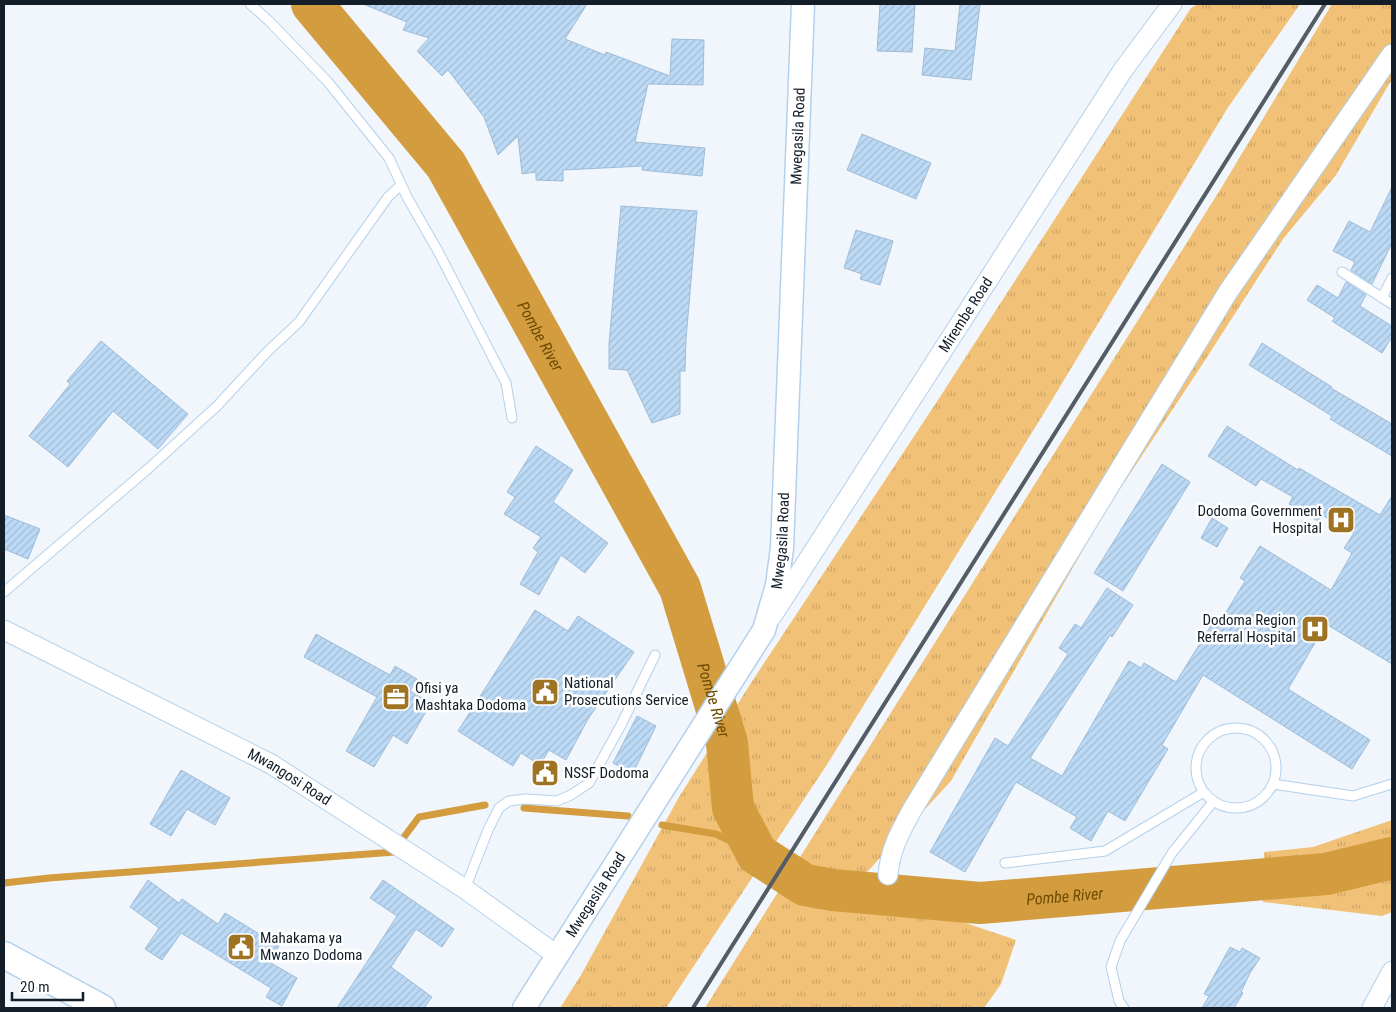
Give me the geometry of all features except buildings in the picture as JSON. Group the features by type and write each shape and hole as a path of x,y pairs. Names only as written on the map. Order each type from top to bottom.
{"main road":[{"path":"4,956 102,1008"}],"street":[{"name":"Mwegasila Road","path":"524,1008 764,630 777,585 782,548 803,4"},
{"name":"Mirembe Road","path":"764,630 1123,70 1172,4"},
{"path":"888,875 889,860 893,847 912,810 1228,292 1392,54"},
{"name":"Mwangosi Road","path":"4,630 271,764 465,889 558,956"},
{"path":"1372,1008 1392,971"}],"lane":[{"path":"250,4 328,82 389,158 406,197 439,252 506,383 512,418"},
{"path":"4,592 149,468 218,406 267,352 299,322 388,197 401,185"},
{"path":"1342,272 1392,304"},
{"path":"1382,298 1392,278"},
{"path":"465,889 488,830 499,808 509,801 525,799 557,801 571,795 589,783 621,725 655,655"},
{"path":"1231,728 1245,728 1258,734 1268,743 1275,756 1277,770 1274,784 1266,795 1255,804 1241,808 1227,807 1213,802 1204,792 1197,780 1196,766 1199,752 1207,740 1218,732 1231,728"},
{"path":"1274,784 1353,796 1392,784"},
{"path":"1005,863 1106,851 1204,792"},
{"path":"1124,1008 1119,1001 1111,967 1120,941 1172,853 1213,802"}],"green space":[{"path":"1198,4 1300,4 1227,109 1052,400 828,763 666,1008 560,1008 581,975 679,797 751,683 938,400 1191,8"},
{"path":"1332,4 1392,4 1392,79 1336,175 1283,239 1104,513 951,781 867,872 892,916 951,918 1016,940 1001,984 984,1008 705,1008 1220,190"},
{"path":"1392,820 1392,912 1382,916 1263,902 1264,852 1313,847"}],"waterway":[{"name":"Pombe River","path":"312,4 446,165 680,588 727,743 733,808 757,854 805,885 833,890 980,903 1326,874 1392,858"},
{"path":"404,837 419,817 485,805"},
{"path":"524,808 628,816"},
{"path":"662,825 716,834 757,854"},
{"path":"4,883 395,852"}],"railway":[{"path":"693,1008 1325,4"}],"place":[{"name":"Dodoma Government Hospital","path":"1341,520"},
{"name":"Dodoma Region Referral Hospital","path":"1315,629"},
{"name":"National Prosecutions Service","path":"545,692"},
{"name":"Ofisi ya Mashtaka Dodoma","path":"396,697"},
{"name":"NSSF Dodoma","path":"545,773"},
{"name":"Mahakama ya Mwanzo Dodoma","path":"241,947"}]}
